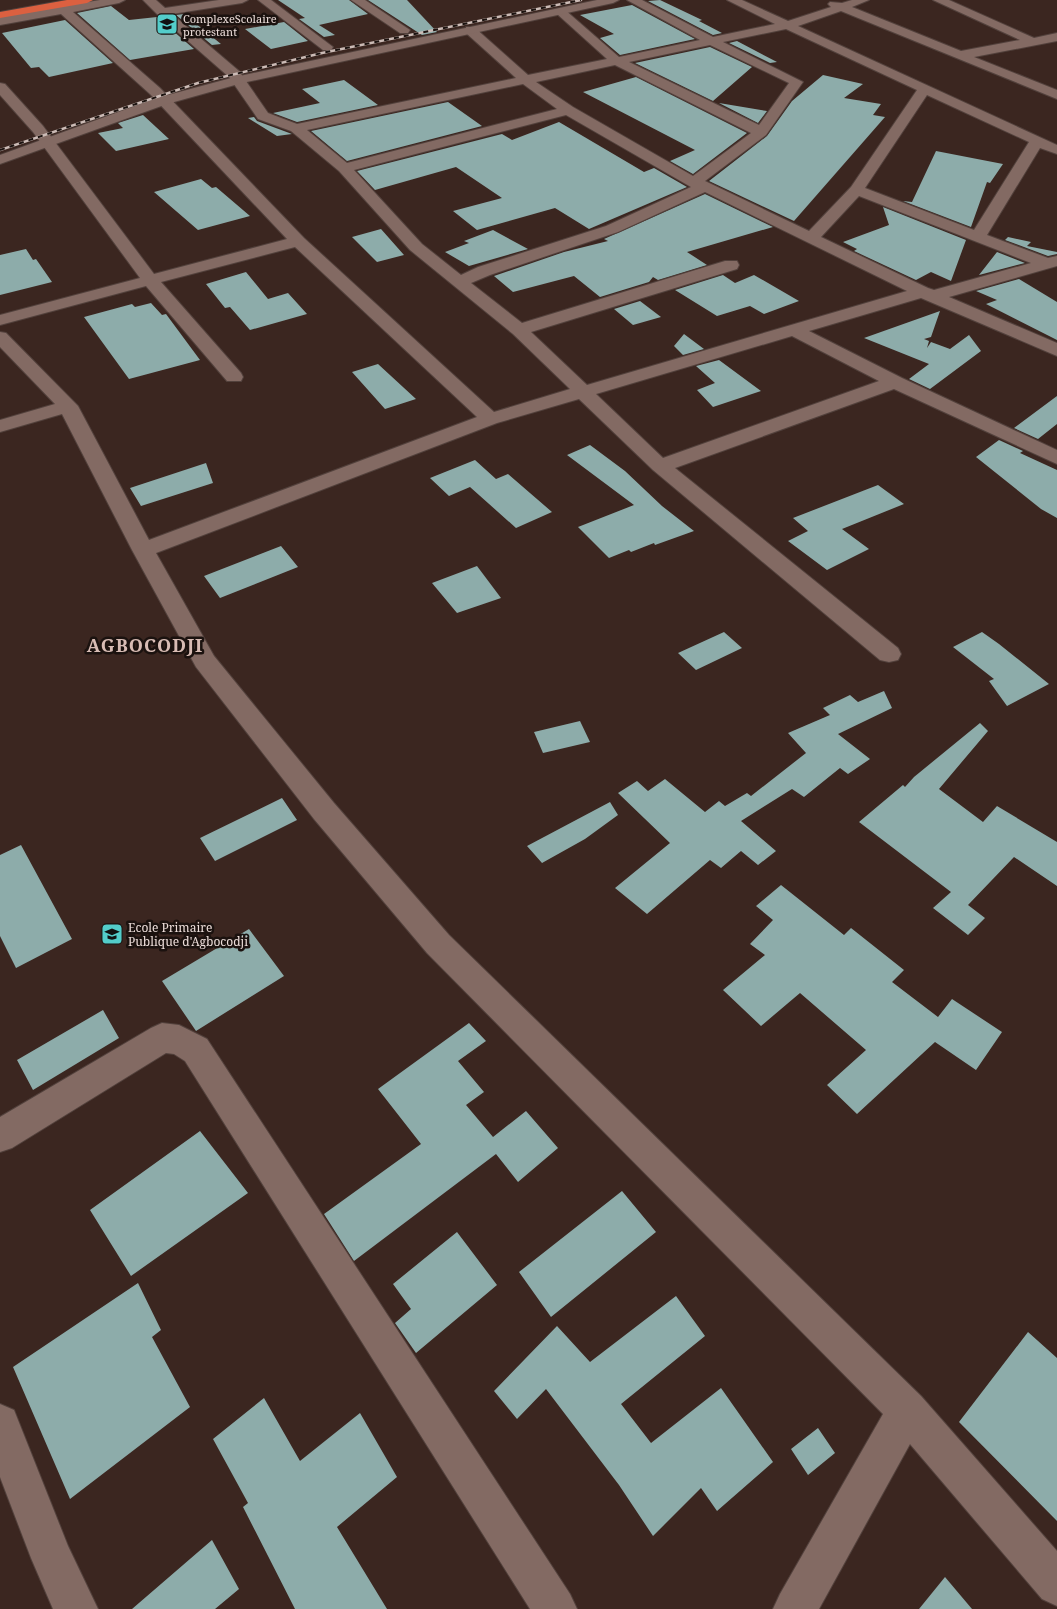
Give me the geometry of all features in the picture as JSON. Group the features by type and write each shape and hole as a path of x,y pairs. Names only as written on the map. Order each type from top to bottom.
{"highway":[{"path":"0,15 87,0"},
{"path":"0,10 60,5"}],"street":[{"path":"0,4 24,0"},
{"path":"0,22 60,5 119,0"},
{"path":"155,6 242,0"},
{"path":"264,0 332,46 307,52"},
{"path":"357,0 408,29 384,34"},
{"path":"0,160 39,133 158,96 235,75 471,20 559,6 613,0"},
{"path":"458,283 484,271 612,229 699,185 761,132 798,82 714,42 633,0"},
{"path":"733,0 924,90 1049,144 978,236"},
{"path":"826,0 1057,95"},
{"path":"296,128 788,26 863,0"},
{"path":"939,0 1030,40"},
{"path":"60,5 158,96 298,241 490,419"},
{"path":"155,6 235,75 262,116 296,128 344,168 416,246 458,283 519,330 660,466 889,654"},
{"path":"471,20 559,6"},
{"path":"559,6 617,61 761,132"},
{"path":"471,20 527,81 568,110 699,185 928,294 1057,350"},
{"path":"962,55 1030,40 1057,37"},
{"path":"235,75 268,60"},
{"path":"0,87 39,133 150,280 234,377"},
{"path":"1043,89 1057,87"},
{"path":"811,238 856,190 924,90"},
{"path":"133,98 158,96"},
{"path":"344,168 568,110"},
{"path":"856,190 1052,262"},
{"path":"0,320 298,241"},
{"path":"143,550 490,419 792,329 1052,262"},
{"path":"519,330 731,265"},
{"path":"792,329 895,382 1057,458"},
{"path":"0,337 68,406 143,550 205,661 324,812 438,944 907,1410 1057,1584"},
{"path":"660,466 895,382"},
{"path":"0,426 68,406"},
{"path":"0,1136 162,1038 179,1040 196,1050 555,1609"},
{"path":"795,1609 907,1410"},
{"path":"0,1424 52,1558 76,1609"}],"building":[{"path":"278,0 349,0 368,14 319,25 335,35 324,37 299,19 305,18"},
{"path":"368,0 407,0 437,32 422,35"},
{"path":"660,0 702,20 699,21 722,33 713,35 648,1"},
{"path":"632,5 695,39 620,55 600,38 614,34 580,15"},
{"path":"111,6 129,20 157,17 194,49 130,60 77,13"},
{"path":"184,14 221,44 212,45 176,15"},
{"path":"65,20 113,63 49,77 39,67 31,68 2,33"},
{"path":"284,22 308,41 271,49 245,29"},
{"path":"737,41 777,62 770,63 729,43"},
{"path":"710,47 752,67 713,101 635,63"},
{"path":"823,75 863,84 844,98 881,104 873,115 885,117 794,221 709,181 767,136 792,101"},
{"path":"636,77 747,133 693,174 670,161 695,150 583,92"},
{"path":"344,80 378,105 297,122 273,113 320,103 302,89"},
{"path":"448,102 482,126 347,161 311,131"},
{"path":"719,103 767,111 758,123"},
{"path":"143,115 169,139 116,151 98,133 123,128 118,123"},
{"path":"254,117 257,121 292,134 277,136 248,118"},
{"path":"559,122 644,172 654,168 687,187 589,229 555,208 477,230 453,211 502,198 456,167 375,190 357,171 502,134 512,140"},
{"path":"936,151 1003,164 990,183 987,182 971,227 903,201 912,202"},
{"path":"201,179 212,188 216,187 250,216 198,230 154,192"},
{"path":"705,194 773,227 687,252 707,265 658,280 653,277 649,282 600,297 574,276 513,292 494,276 564,252 608,241 604,239"},
{"path":"883,207 966,240 951,281 931,272 916,280 854,251 857,249 843,242 889,225"},
{"path":"381,229 404,255 377,262 352,237"},
{"path":"493,230 528,249 469,266 445,252 469,243 464,241"},
{"path":"1008,237 1031,242 1027,246 1057,252 1057,254 1048,256 1005,240"},
{"path":"26,249 33,260 36,259 52,282 0,295 0,255"},
{"path":"997,252 1025,263 979,275"},
{"path":"246,272 268,299 288,293 307,314 250,330 230,307 225,308 206,284"},
{"path":"723,275 735,283 754,275 799,301 764,314 750,306 717,316 675,290"},
{"path":"1019,279 1057,302 1057,340 986,304 997,300 976,291"},
{"path":"640,301 661,317 633,325 614,309"},
{"path":"151,303 162,315 166,314 200,360 129,379 84,317 132,304 135,307"},
{"path":"940,311 931,337 924,339 929,341 927,348 931,342 950,349 969,335 981,351 930,389 909,379 929,364 864,338"},
{"path":"684,334 704,349 683,355 674,346"},
{"path":"719,360 761,391 713,407 697,390 715,383 696,366"},
{"path":"378,364 416,399 385,409 352,372"},
{"path":"1057,396 1057,424 1038,439 1014,428"},
{"path":"999,440 1023,451 1020,453 1057,470 1057,518 1041,509 976,457"},
{"path":"590,445 625,471 662,506 694,531 655,545 654,543 631,552 629,550 609,558 578,527 634,505 567,455"},
{"path":"475,460 496,479 508,474 552,512 516,528 470,487 449,496 430,478"},
{"path":"206,463 213,483 141,506 130,488"},
{"path":"878,485 904,504 842,529 869,549 827,570 788,541 808,531 793,518"},
{"path":"281,546 298,567 220,598 204,576"},
{"path":"477,566 501,598 457,613 432,583"},
{"path":"724,632 742,648 696,670 678,653"},
{"path":"982,632 1049,684 1007,706 989,681 994,679 953,647"},
{"path":"884,691 892,708 838,734 870,759 848,774 840,768 804,797 792,789 741,821 776,851 758,865 741,851 721,868 710,860 647,914 615,888 670,843 618,793 637,781 648,791 665,779 705,812 719,801 725,806 747,793 751,796 806,753 788,733 830,715 823,708 850,695 858,702"},
{"path":"580,721 590,742 543,753 534,732"},
{"path":"980,723 988,731 939,789 983,822 997,806 1057,842 1057,886 1014,857 968,905 985,918 968,935 933,908 951,892 859,822 903,785 905,787 914,777"},
{"path":"282,798 297,820 215,861 200,838"},
{"path":"610,802 618,815 585,839 542,863 527,846"},
{"path":"21,845 72,939 16,968 0,936 0,855"},
{"path":"781,885 844,935 851,928 904,970 892,982 938,1017 952,999 1002,1032 976,1070 935,1042 857,1114 827,1085 866,1050 800,993 761,1026 723,990 765,955 750,944 773,920 756,906"},
{"path":"249,929 284,976 196,1031 162,981"},
{"path":"103,1010 119,1038 33,1090 17,1060"},
{"path":"469,1023 486,1041 458,1061 484,1092 466,1105 493,1137 526,1111 558,1148 518,1182 496,1154 354,1261 324,1214 421,1144 378,1089"},
{"path":"200,1131 248,1193 131,1276 90,1210"},
{"path":"622,1191 656,1232 551,1317 519,1272"},
{"path":"457,1232 497,1285 416,1353 395,1323 411,1309 393,1284"},
{"path":"138,1283 161,1330 152,1337 190,1407 70,1499 13,1367"},
{"path":"676,1296 705,1336 621,1404 651,1443 721,1388 773,1462 717,1511 701,1488 653,1536 619,1485 546,1389 517,1419 494,1391 557,1326 590,1362"},
{"path":"1028,1332 1057,1358 1057,1521 959,1422"},
{"path":"264,1398 300,1461 360,1413 397,1477 337,1527 387,1609 295,1609 243,1507 248,1503 213,1439"},
{"path":"818,1428 835,1453 808,1475 791,1449"},
{"path":"212,1540 239,1589 215,1609 132,1609"},
{"path":"945,1577 972,1609 919,1609"}],"railway":[{"path":"0,150 198,83 322,53 581,0"}],"place":[{"name":"ComplexeScolaire protestant","path":"167,24"},
{"name":"Ecole Primaire Publique d'Agbocodji","path":"112,934"}],"district":[{"name":"AGBOCODJI","path":"145,645"}]}
